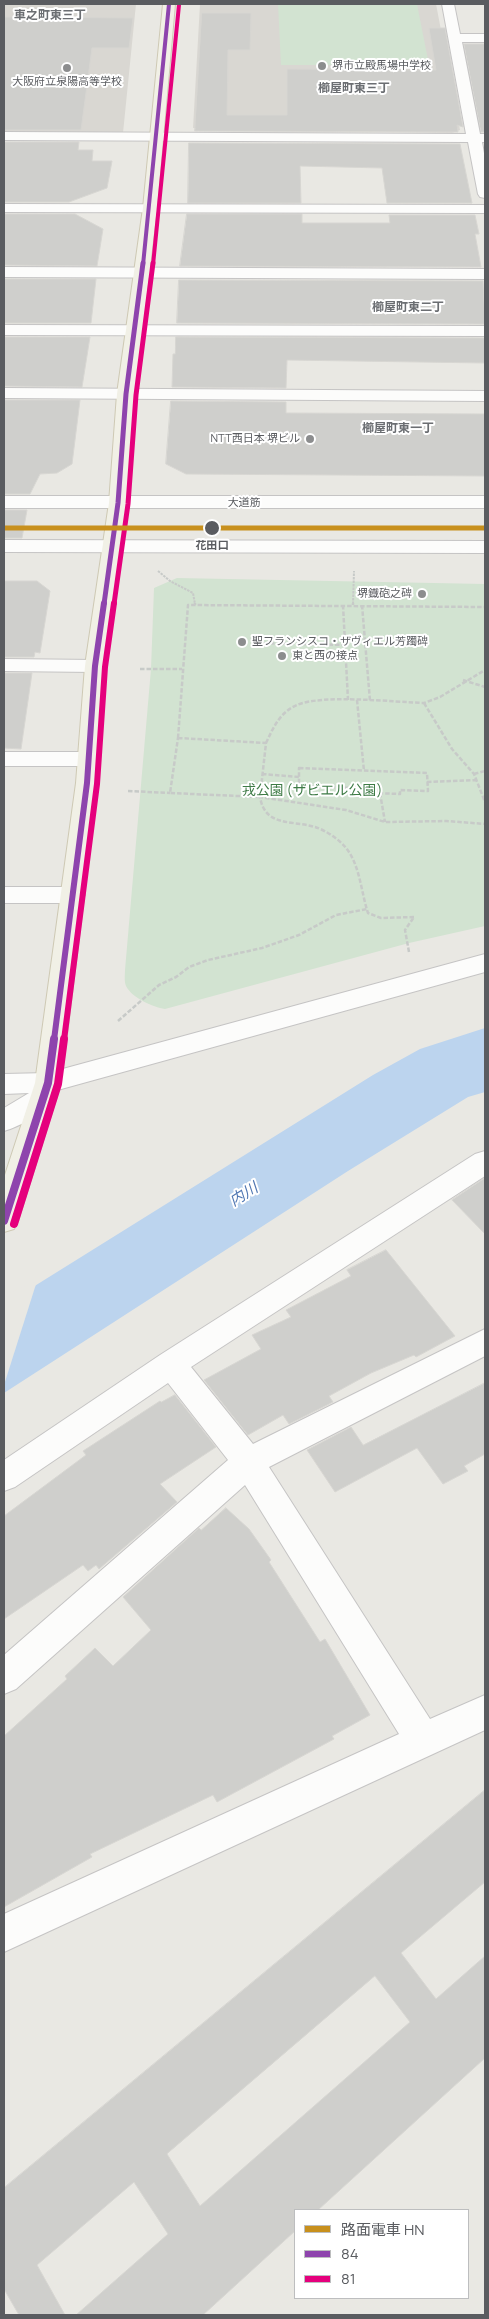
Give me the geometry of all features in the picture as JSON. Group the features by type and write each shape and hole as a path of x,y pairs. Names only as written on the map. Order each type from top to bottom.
{"main road":[{"path":"4,1221 46,1090 73,895 96,666 118,503 126,394 135,330 140,272 150,208 169,4"}],"street":[{"path":"448,4 456,38 464,93 481,138 485,194"},
{"path":"456,38 485,38"},
{"path":"464,93 478,93"},
{"path":"4,136 481,138"},
{"path":"4,208 485,209"},
{"path":"4,272 485,274"},
{"path":"4,330 485,331"},
{"path":"4,393 485,396"},
{"name":"大道筋","path":"4,502 485,502"},
{"path":"4,546 485,547"},
{"path":"4,665 96,666"},
{"path":"4,759 88,759"},
{"path":"4,895 73,895"},
{"path":"4,1121 46,1090 485,963"},
{"path":"4,1084 46,1090"},
{"path":"4,1477 171,1364 485,1162"},
{"path":"4,1677 248,1462 485,1342"},
{"path":"171,1364 248,1462 423,1740"},
{"path":"4,1933 485,1712"}],"path":[{"path":"353,605 354,568"},
{"path":"158,571 170,581 194,593 194,605"},
{"path":"170,793 178,738 188,605 485,607"},
{"path":"343,605 348,700"},
{"path":"362,605 370,700"},
{"path":"257,643 345,645"},
{"path":"140,669 182,669"},
{"path":"409,952 406,930 414,917 381,918 368,913 362,898 360,879 347,848 321,829 284,822 265,815 260,806 260,797 266,742 276,722 296,705 321,700 424,703 436,700 463,680 485,670"},
{"path":"463,680 485,687"},
{"path":"358,700 364,770"},
{"path":"424,703 452,749 474,774 485,802"},
{"path":"178,738 266,742"},
{"path":"300,768 427,772 428,791 400,790 400,794 352,792 352,788 299,786 299,777 300,768"},
{"path":"474,774 485,772"},
{"path":"262,774 299,777"},
{"path":"427,782 477,780"},
{"path":"128,791 260,797 346,810 385,822 446,821 485,824"},
{"path":"380,793 385,822"},
{"path":"118,1020 158,985 176,977 189,967 208,960 262,948 299,935 336,915 367,909"}],"shaded area":[{"name":"大阪府立泉陽高等学校","path":"4,4 136,4 123,133 4,132"},
{"name":"堺市立殿馬場中学校","path":"200,4 436,4 460,130 452,133 193,128"}],"green space":[{"path":"278,4 417,4 429,65 281,65"},
{"name":"戎公園 (ザビエル公園)","path":"177,578 485,584 485,926 409,943 165,1009 143,1001 129,990 125,982 125,970 151,669 154,588"}],"water":[{"name":"内川","path":"485,1028 485,1092 468,1097 348,1171 4,1393 4,1298 33,1287 373,1075 420,1049"}],"pier":[{"path":"37,1281 4,1385 4,1295"}],"building":[{"path":"202,13 251,13 250,50 228,50 227,115 287,115 287,69 436,70 429,28 445,28 463,127 457,125 458,132 195,131"},
{"name":"大阪府立泉陽高等学校","path":"4,17 133,18 129,48 92,48 81,130 4,130"},
{"path":"464,44 485,44 485,132 481,132"},
{"path":"4,142 79,142 78,150 93,150 92,161 112,161 107,188 69,202 4,202"},
{"path":"189,143 460,144 472,203 387,203 382,168 300,166 301,203 188,203"},
{"path":"4,214 75,214 103,229 97,266 4,265"},
{"path":"187,214 302,214 302,223 390,223 389,215 475,215 479,234 475,234 481,267 180,266"},
{"path":"4,279 96,279 91,323 4,323"},
{"path":"179,280 483,281 485,324 177,323"},
{"path":"4,337 90,337 82,387 4,386"},
{"path":"176,337 485,338 485,363 287,360 286,388 172,387 173,354 175,354"},
{"path":"4,400 80,400 72,464 57,473 40,474 30,494 4,494"},
{"name":"NTT西日本 堺ビル","path":"171,401 286,402 286,413 485,414 485,476 186,474 166,464"},
{"path":"4,510 27,510 22,538 4,538"},
{"path":"4,581 37,581 50,591 40,653 35,652 34,657 4,657"},
{"path":"4,673 32,673 21,749 4,748"},
{"path":"485,1178 485,1234 452,1200"},
{"path":"386,1250 455,1336 416,1357 414,1355 371,1373 329,1396 333,1402 289,1424 283,1415 248,1435 204,1380 261,1349 252,1335 291,1317 286,1310 351,1276 347,1270"},
{"path":"485,1383 485,1454 464,1466 468,1471 443,1484 417,1448 335,1492 307,1450 351,1427 363,1445"},
{"path":"175,1395 216,1447 160,1484 177,1502 99,1569 96,1565 88,1571 83,1565 4,1619 4,1516 86,1455 83,1451 160,1401"},
{"path":"226,1508 249,1529 271,1560 269,1562 320,1642 325,1639 370,1715 332,1736 334,1739 217,1802 213,1795 90,1854 92,1857 4,1907 4,1736 67,1679 65,1676 95,1648 113,1666 151,1630 123,1597 199,1528 201,1530"},
{"path":"485,1790 485,1882 401,1953 436,1999 485,1956 485,2058 319,2209 294,2209 294,2232 203,2315 76,2315 168,2234 134,2182 37,2265 65,2315 19,2315 4,2289 4,2188","holes":["375,1976 410,2022 200,2206 167,2154"]}],"tram line":[{"name":"HN","path":"4,528 485,528"}],"transit line":[{"name":"84","path":"4,1221 48,1083 87,783 95,666 118,503 126,394 150,208 169,4"},
{"name":"81","path":"14,1224 58,1084 97,784 105,667 128,504 136,395 160,209 179,5"}],"place":[{"name":"堺市立殿馬場中学校","path":"322,66"},
{"name":"大阪府立泉陽高等学校","path":"67,68"},
{"name":"NTT西日本 堺ビル","path":"310,439"},
{"name":"花田口","path":"212,528"},
{"name":"堺鐡砲之碑","path":"422,594"},
{"name":"聖フランシスコ・ザヴィエル芳躅碑","path":"242,642"},
{"name":"東と西の接点","path":"282,656"}],"district":[{"name":"車之町東三丁","path":"50,16"},
{"name":"櫛屋町東三丁","path":"354,89"},
{"name":"櫛屋町東二丁","path":"408,308"},
{"name":"櫛屋町東一丁","path":"398,429"}]}
